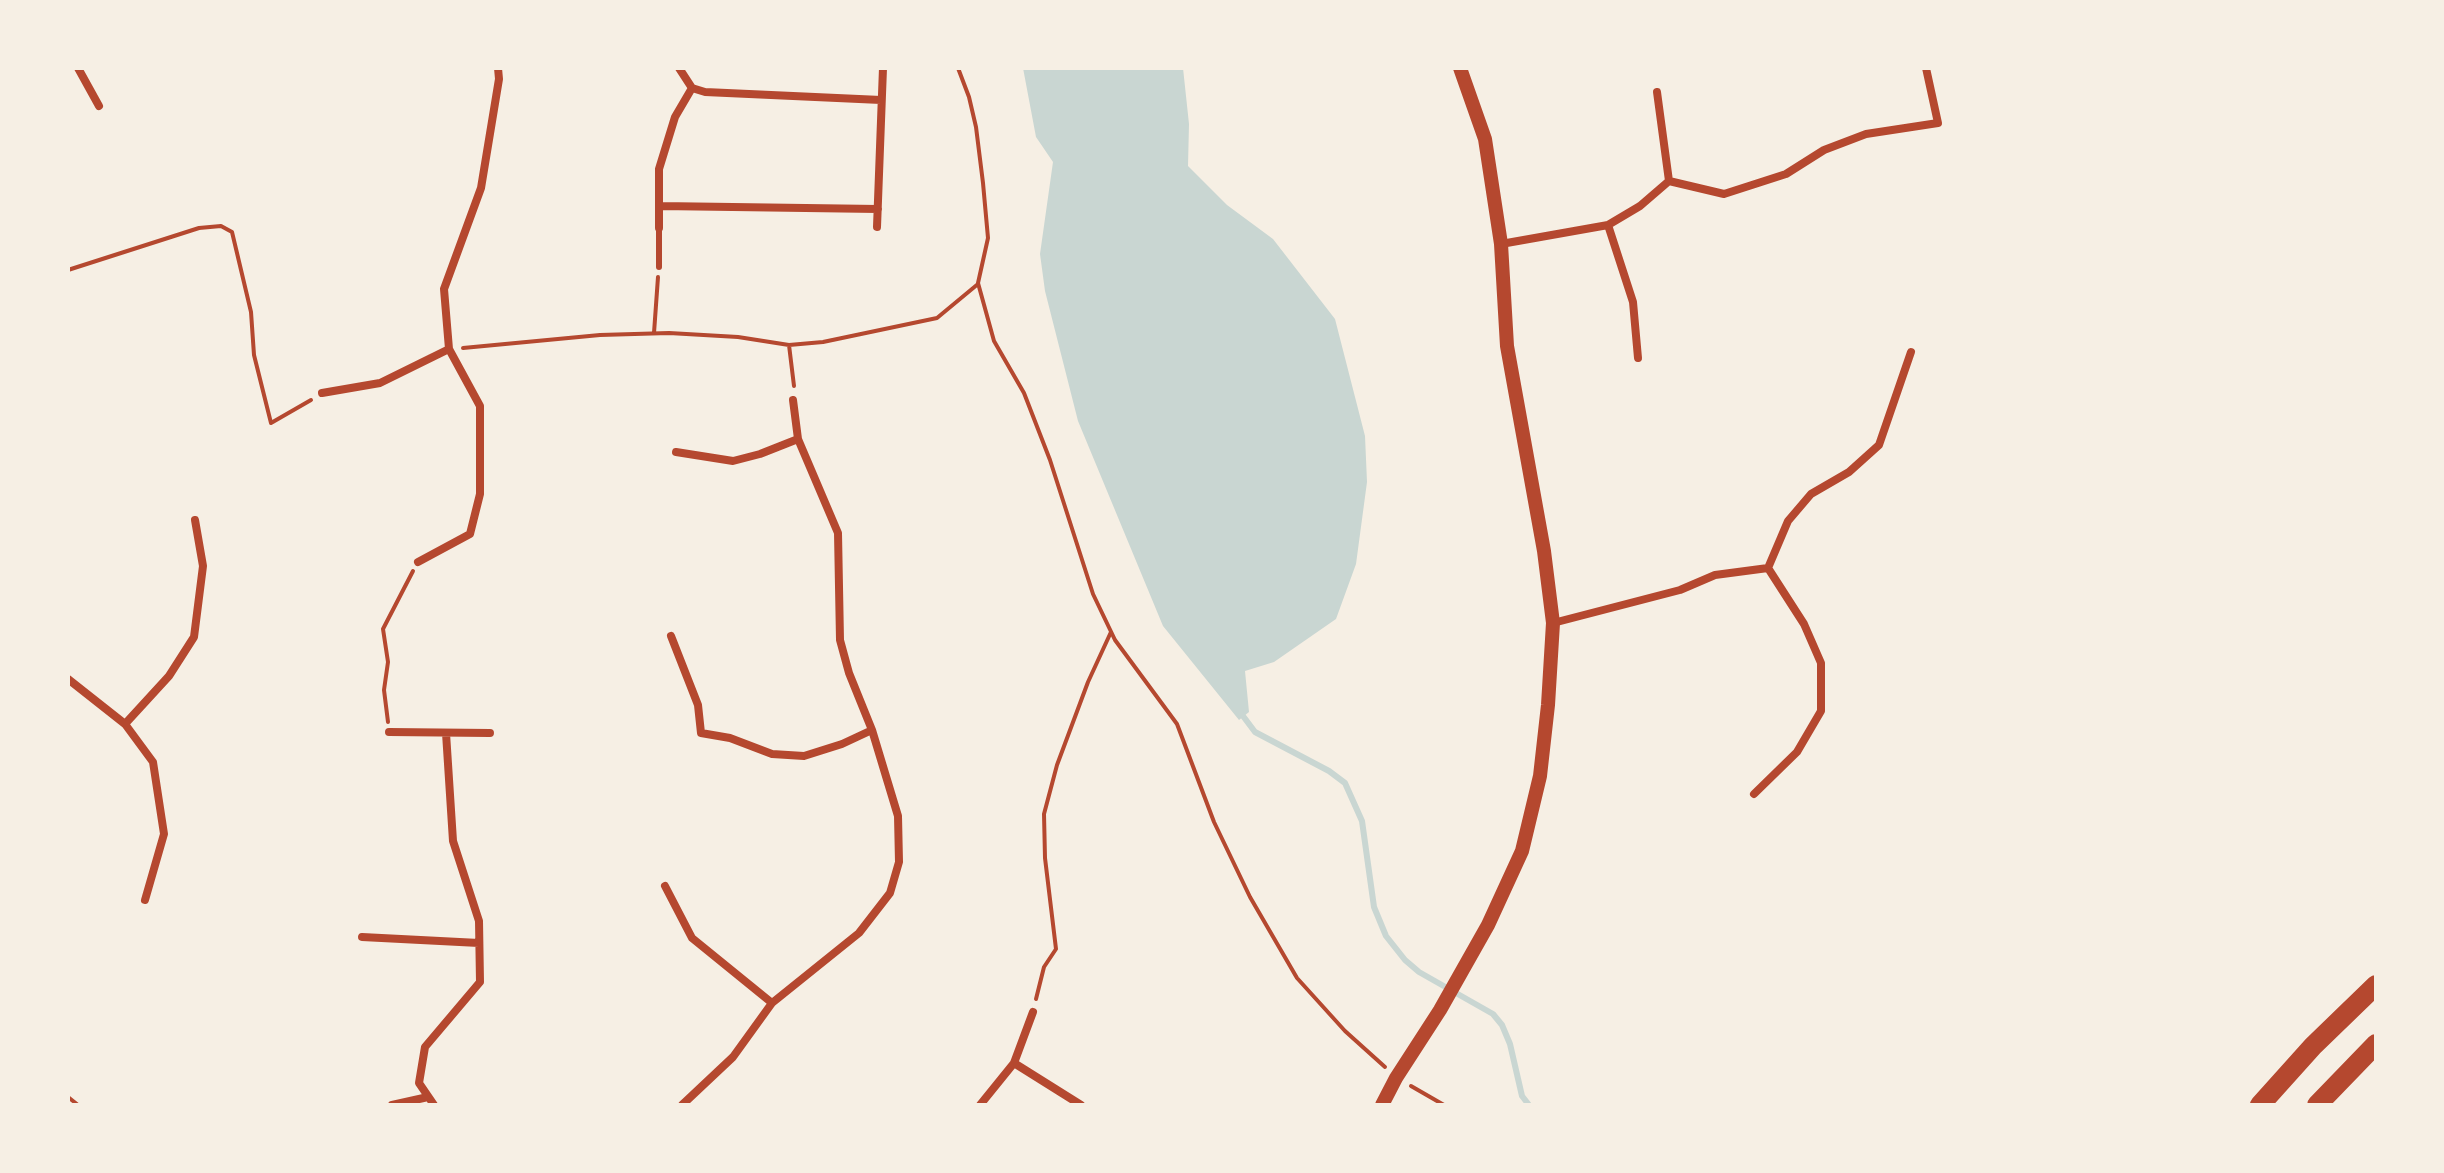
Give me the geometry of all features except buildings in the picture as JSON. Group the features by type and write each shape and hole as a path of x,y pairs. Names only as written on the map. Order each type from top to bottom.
{"highway":[{"path":"2260,1105 2313,1046 2376,985"},
{"path":"2317,1105 2376,1044"}],"street":[{"path":"78,68 99,106"},
{"path":"418,562 470,534 480,494 480,406 449,349 444,289 481,188 499,79 498,68"},
{"path":"679,68 692,88 705,92 881,100"},
{"path":"877,227 883,68"},
{"path":"1382,1105 1488,925 1522,851 1540,776 1548,705 1553,623 1544,551 1507,346 1501,244 1485,139 1460,68"},
{"path":"1669,181 1724,194 1786,174 1824,150 1866,134 1938,123 1926,68"},
{"path":"659,228 659,169 675,117 692,88"},
{"path":"1657,92 1669,181"},
{"path":"1501,244 1608,225 1640,206 1669,181"},
{"path":"660,206 878,209"},
{"path":"1608,225 1633,302 1638,358"},
{"path":"322,393 380,383 449,349"},
{"path":"1768,568 1788,521 1811,494 1849,472 1879,445 1911,352"},
{"path":"682,1105 733,1057 772,1003 859,933 890,893 899,862 898,816 840,640 838,533 798,439 793,400"},
{"path":"676,452 733,461 798,439"},
{"path":"125,724 169,676 194,637 203,566 195,520"},
{"path":"1553,623 1680,590 1715,575 1768,568"},
{"path":"1754,794 1797,752 1821,711 1821,663 1804,624 1768,568"},
{"path":"671,636 698,705 701,733 730,738 772,754 804,756 872,730"},
{"path":"68,679 125,724 153,762 164,834 145,900"},
{"path":"389,732 490,733"},
{"path":"392,1105 431,1101 419,1083 425,1047 480,982 479,921 453,841 446,733"},
{"path":"665,886 692,938 772,1003"},
{"path":"362,937 479,943"},
{"path":"980,1105 1014,1063 1033,1012"},
{"path":"1014,1063 1081,1105"}],"lane":[{"path":"659,228 659,267"}],"path":[{"path":"958,68 976,127 983,183 988,238 978,283 994,341 1024,393 1050,460 1093,594 1111,632 1177,724 1214,822 1250,897 1297,978 1345,1031 1396,1078 1444,1105"},
{"path":"68,270 199,228 221,226 232,232 251,312 254,355 271,423 322,393"},
{"path":"653,333 659,267"},
{"path":"449,349 653,333 738,337 789,345 823,342 937,318 978,283"},
{"path":"789,345 795,380 793,400"},
{"path":"389,732 384,690 388,662 383,629 418,562"},
{"path":"1033,1012 1044,967 1056,949 1045,858 1044,814 1057,765 1088,682 1111,632"},
{"path":"68,1097 78,1105"}],"shaded area":[{"path":"1023,68 1183,68 1189,124 1188,166 1227,205 1273,239 1335,319 1365,436 1367,482 1356,564 1336,619 1274,662 1245,671 1249,712 1239,720 1163,626 1078,421 1045,291 1040,254 1053,162 1036,137"}],"waterway":[{"path":"1240,712 1255,732 1329,771 1345,783 1362,821 1374,907 1386,936 1419,972 1493,1014 1502,1025 1510,1044 1522,1096 1529,1105"}]}
